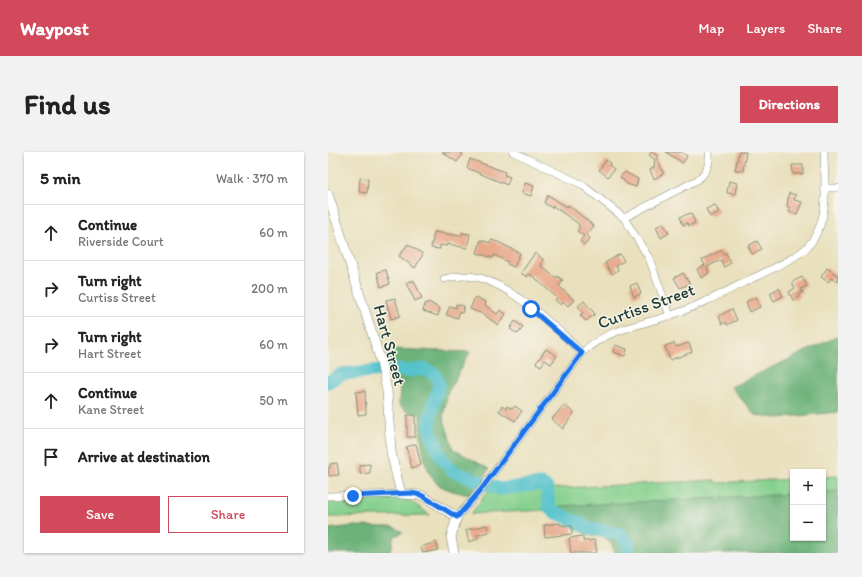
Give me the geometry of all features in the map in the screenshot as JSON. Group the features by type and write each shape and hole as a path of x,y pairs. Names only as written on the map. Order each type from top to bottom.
{"street":[{"path":"513,152 582,184 624,218 649,258 670,316"},
{"path":"624,218 704,175 709,166 709,152"},
{"name":"Curtiss Street","path":"454,553 452,537 457,517 480,491 590,344 608,334 670,316 704,302 767,271 805,249 819,230 822,219 824,152"},
{"path":"824,188 838,188"},
{"name":"Hart Street","path":"328,194 332,214 385,378 389,409 391,452 401,494"},
{"path":"444,278 464,275 486,280 511,293 582,353"},
{"path":"328,496 401,494 421,495 457,517"}],"green space":[{"path":"838,336 838,412 777,418 755,415 731,387"},
{"path":"390,349 470,352 448,392 443,416 453,449 489,469 470,495 453,491 441,486 428,471 423,452 420,414 406,411 399,405 400,384 388,358"},
{"path":"838,476 838,492 826,493 826,477"},
{"path":"790,479 790,494 717,501 471,514 487,492 715,480 716,483"},
{"path":"838,491 838,553 615,553 611,542 604,537 586,534 563,521 560,506 790,494 790,541 826,541 826,492"},
{"path":"406,498 430,515 328,517 328,502"},
{"path":"354,526 393,527 403,532 393,537 393,544 389,553 328,553 328,529"}],"building":[{"path":"442,152 459,152 463,154 457,162"},
{"path":"652,152 659,156 656,158 664,173 654,179 650,170 654,167 655,160 649,155"},
{"path":"666,152 681,152 687,156 683,163"},
{"path":"739,152 746,152 743,171 735,170"},
{"path":"470,159 505,172 504,175 510,177 507,185 467,168"},
{"path":"606,160 614,169 608,177 599,170"},
{"path":"792,165 803,165 803,174 793,174"},
{"path":"625,172 638,179 636,187 627,184 620,177"},
{"path":"360,178 368,179 367,193 359,192"},
{"path":"729,181 737,183 735,194 727,193"},
{"path":"525,183 534,186 531,196 522,193"},
{"path":"789,193 796,195 794,200 802,202 797,214 789,212 790,208 787,206"},
{"path":"548,195 567,207 568,205 594,226 586,235 590,238 585,245 580,241 584,236 577,231 580,227 578,226 579,224 553,206 552,208 544,203"},
{"path":"715,205 719,212 710,217 706,209"},
{"path":"691,213 695,223 689,226 687,223 683,225 680,217"},
{"path":"663,223 669,233 661,238 656,227"},
{"path":"434,232 461,236 462,233 470,234 467,248 448,244 448,246 440,245 440,249 431,248"},
{"path":"481,240 490,243 491,240 498,242 520,253 514,267 507,264 508,262 494,255 493,258 477,253"},
{"path":"757,241 762,249 752,254 748,246"},
{"path":"408,244 423,254 415,268 399,256"},
{"path":"722,250 723,254 726,253 731,263 724,267 721,260 707,267 709,273 701,278 697,269 705,265 702,260"},
{"path":"535,253 543,259 541,266 556,278 557,276 563,280 559,286 574,300 568,306 564,302 561,305 555,300 557,298 533,276 528,274 527,277 521,273"},
{"path":"620,254 624,261 616,266 618,270 612,274 605,263"},
{"path":"827,268 838,276 838,282 831,278 828,282 821,277"},
{"path":"386,270 390,284 381,287 377,272"},
{"path":"683,273 690,284 680,288 674,278"},
{"path":"802,277 807,286 801,289 803,292 798,294 800,297 793,300 789,292 795,288 792,282"},
{"path":"414,281 422,298 415,301 406,283"},
{"path":"637,283 641,294 634,297 630,286"},
{"path":"779,288 783,296 774,301 770,293"},
{"path":"475,297 486,302 485,305 497,314 500,310 506,314 498,325 483,314 470,309"},
{"path":"756,297 760,307 750,312 746,302"},
{"path":"395,298 400,316 391,319 386,300"},
{"path":"584,301 595,314 586,321 580,315 583,313 578,306"},
{"path":"429,302 440,309 438,316 423,311 425,304"},
{"path":"456,304 464,306 462,313 459,312 458,318 446,315 450,306 456,308"},
{"path":"732,309 737,320 727,325 726,322 722,324 719,316"},
{"path":"515,321 523,327 518,334 510,329"},
{"path":"674,343 676,347 689,343 692,352 670,360 665,346"},
{"path":"615,345 627,349 625,356 613,352"},
{"path":"546,349 557,356 551,364 545,360 541,366 536,363"},
{"path":"365,391 366,414 358,415 356,392"},
{"path":"564,405 574,413 563,429 552,419"},
{"path":"502,406 506,409 507,406 512,409 515,406 522,411 515,421 499,411"},
{"path":"407,415 415,415 415,437 407,437"},
{"path":"416,444 421,465 412,468 406,447"},
{"path":"337,463 339,475 329,476 328,468 330,468 330,464"},
{"path":"370,464 370,473 360,474 360,465"},
{"path":"560,523 560,525 572,526 572,534 545,537 544,525"},
{"path":"487,525 489,532 477,535 478,539 469,542 466,530"},
{"path":"583,536 583,541 595,540 597,553 571,553 569,538"},
{"path":"436,542 438,550 423,553 421,547"}],"waterway":[{"path":"328,382 342,374 393,369 407,371 425,369 435,374 439,384 430,418 430,431 441,457 453,471 500,489 541,484 547,488 549,507 553,511 590,528 620,534 629,544 627,553"}],"route":[{"path":"353,496 411,493 421,495 430,499 457,517 480,491 582,353 568,339 531,309"}]}
